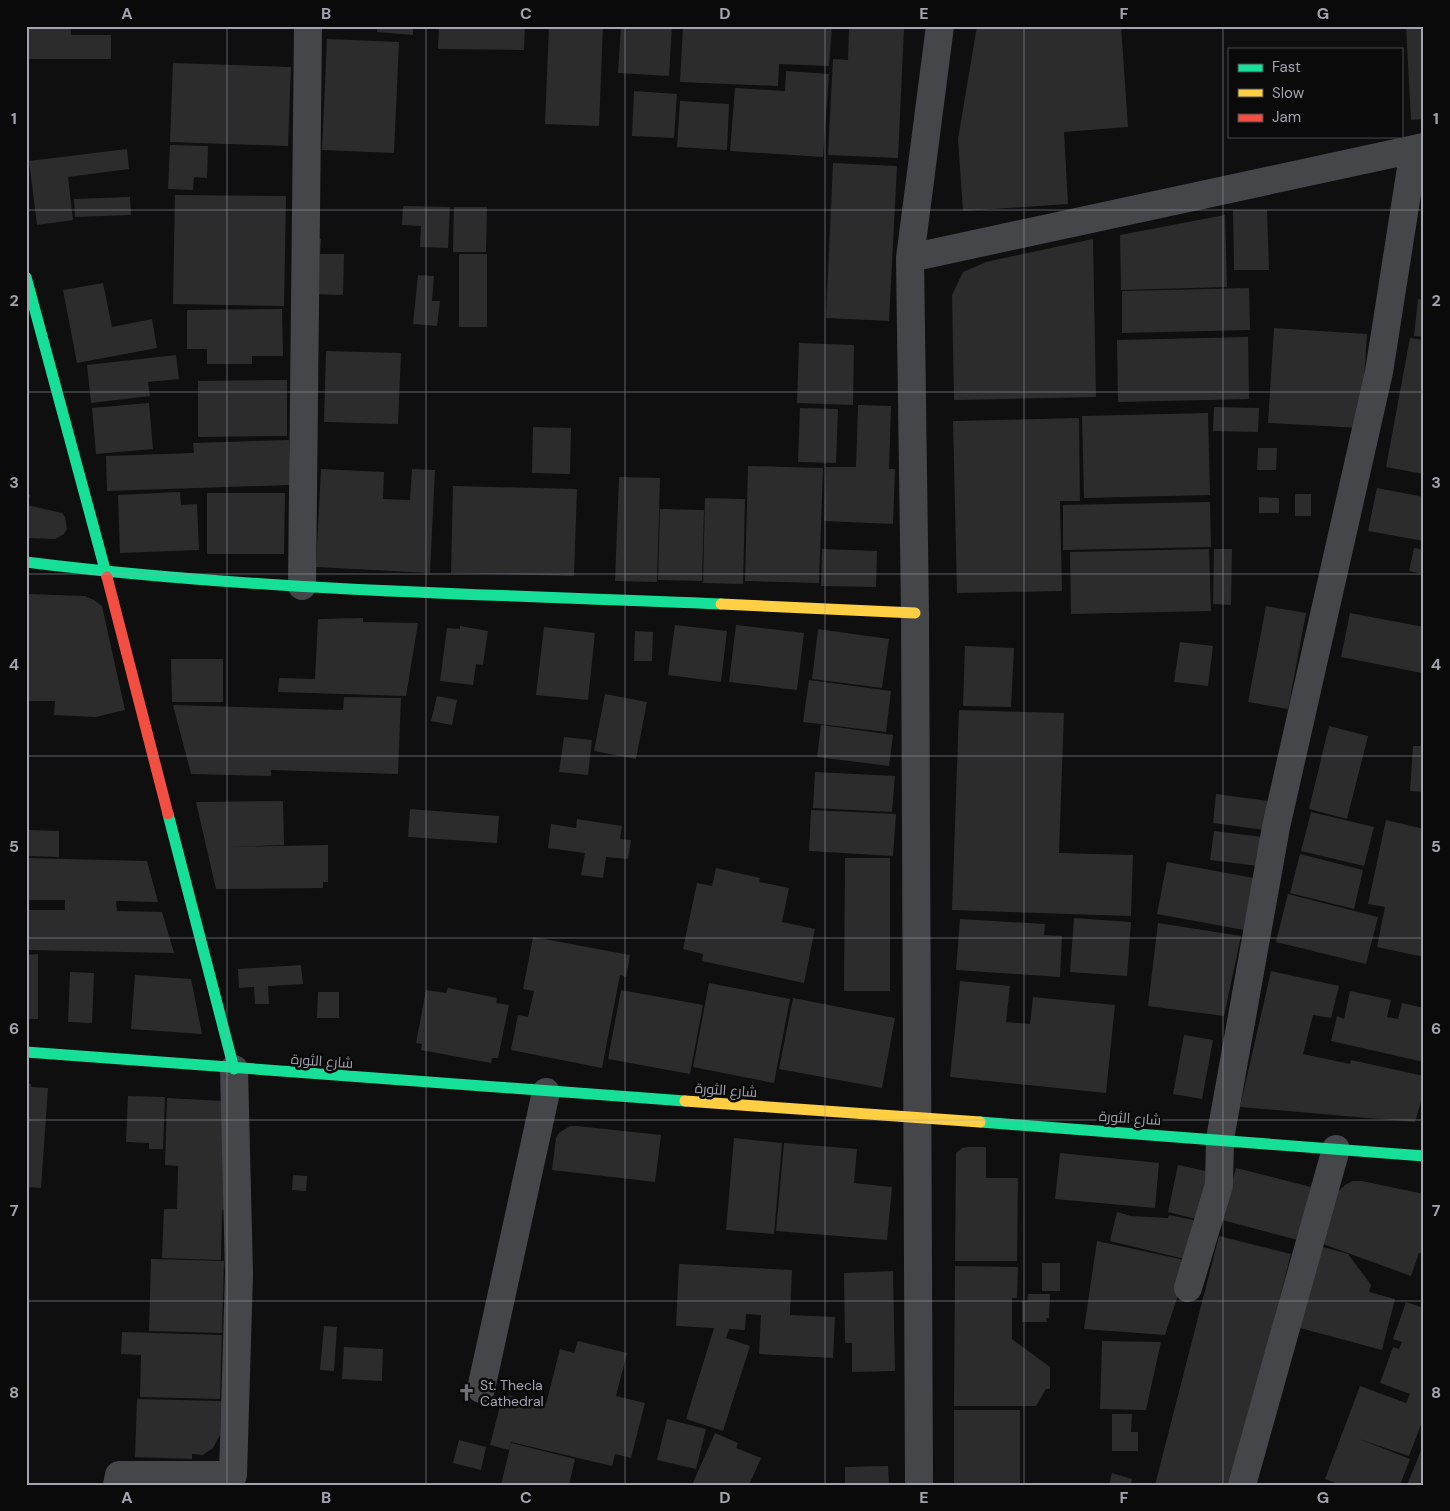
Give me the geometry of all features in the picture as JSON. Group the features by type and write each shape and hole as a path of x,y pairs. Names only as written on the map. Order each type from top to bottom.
{"street":[{"path":"302,586 308,26"},
{"path":"918,1485 915,612 910,258 940,26"},
{"path":"910,258 1419,148 1379,372 1276,827 1220,1139 1219,1185 1188,1288"},
{"path":"26,276 106,572 234,1069 239,1274 233,1475 119,1475 117,1485"},
{"path":"26,562 106,572 302,586 915,612"},
{"name":"شارع الثورة","path":"26,1052 546,1092 1220,1139 1424,1156"},
{"path":"481,1389 546,1092"},
{"path":"1242,1485 1336,1149"}],"building":[{"path":"27,26 71,26 71,35 111,35 111,59 26,59"},
{"path":"377,26 413,26 413,35 377,32"},
{"path":"439,26 525,26 524,50 438,49"},
{"path":"549,26 603,26 599,126 545,124"},
{"path":"621,26 672,26 669,76 618,73"},
{"path":"683,26 832,26 829,66 779,64 778,86 680,82"},
{"path":"977,26 1121,26 1128,127 1064,132 1068,204 963,211 958,139"},
{"path":"1406,26 1424,26 1424,119 1411,120"},
{"path":"849,27 904,29 898,158 828,155 833,59 848,60"},
{"path":"327,39 399,42 394,153 322,150"},
{"path":"173,63 291,67 288,146 170,142"},
{"path":"786,71 829,74 823,157 730,151 735,88 785,91"},
{"path":"634,91 677,94 674,138 632,136"},
{"path":"680,101 729,104 727,150 677,147"},
{"path":"170,145 208,146 207,178 194,177 193,190 168,189"},
{"path":"127,149 129,169 68,177 73,220 37,225 29,161"},
{"path":"833,163 897,166 889,321 826,318"},
{"path":"175,195 286,196 284,306 173,304"},
{"path":"130,197 131,215 75,217 74,199"},
{"path":"403,206 450,207 448,248 420,247 421,226 402,225"},
{"path":"454,207 487,207 486,252 453,252"},
{"path":"1233,210 1267,210 1269,270 1234,270"},
{"path":"1225,215 1227,287 1121,290 1120,235"},
{"path":"309,238 321,239 320,254 344,254 343,295 308,294"},
{"path":"1093,239 1096,397 954,400 952,295 963,272 986,262"},
{"path":"459,254 487,254 487,327 459,327"},
{"path":"418,275 434,276 432,301 440,301 437,326 413,324"},
{"path":"103,283 112,327 152,319 157,348 77,363 63,290"},
{"path":"1249,288 1250,330 1122,333 1122,291"},
{"path":"1418,299 1424,300 1424,337 1414,336"},
{"path":"282,309 283,356 252,356 252,364 207,364 207,349 187,349 187,310"},
{"path":"1274,328 1367,334 1361,428 1268,423"},
{"path":"1248,337 1249,399 1118,402 1117,340"},
{"path":"1410,338 1424,340 1424,474 1386,467"},
{"path":"799,343 854,345 853,405 797,403"},
{"path":"326,351 401,353 398,424 324,422"},
{"path":"176,355 179,379 148,382 150,396 91,403 87,365"},
{"path":"287,380 287,436 198,437 198,381"},
{"path":"149,403 153,449 96,454 92,408"},
{"path":"858,405 891,406 889,469 895,469 893,524 824,521 826,467 856,467"},
{"path":"1214,407 1259,408 1258,432 1213,431"},
{"path":"800,408 838,409 836,463 798,462"},
{"path":"1208,413 1210,495 1084,498 1082,416"},
{"path":"1079,418 1080,501 1060,501 1062,591 957,593 953,421"},
{"path":"533,427 571,428 570,474 532,473"},
{"path":"289,440 290,485 107,491 106,456 194,453 193,443"},
{"path":"1258,448 1277,448 1276,470 1257,470"},
{"path":"748,466 823,468 819,583 745,581"},
{"path":"321,469 384,472 383,499 410,500 412,469 435,470 430,573 316,567"},
{"path":"619,477 660,478 657,582 615,581"},
{"path":"453,486 577,489 574,576 451,573"},
{"path":"1377,488 1424,497 1424,541 1368,531"},
{"path":"180,492 181,505 197,504 199,550 120,553 118,495"},
{"path":"207,493 285,493 284,554 207,554"},
{"path":"26,494 30,495 27,505 62,513 65,517 67,529 64,534 55,539 26,538"},
{"path":"1295,494 1311,494 1311,516 1295,516"},
{"path":"1259,497 1279,498 1279,513 1259,513"},
{"path":"705,498 745,499 743,584 703,583"},
{"path":"1210,502 1211,547 1063,550 1063,505"},
{"path":"660,509 704,510 702,581 658,580"},
{"path":"1414,548 1424,550 1424,574 1409,571"},
{"path":"822,549 877,551 876,587 821,586"},
{"path":"1209,549 1211,611 1071,614 1070,552"},
{"path":"1214,549 1232,549 1231,605 1213,604"},
{"path":"28,594 85,596 102,606 125,710 96,717 54,715 55,701 26,701"},
{"path":"1266,606 1306,613 1288,709 1248,702"},
{"path":"1350,613 1424,627 1422,673 1341,657"},
{"path":"363,618 363,622 418,623 406,696 278,692 279,678 315,679 318,619"},
{"path":"675,625 727,631 721,682 668,675"},
{"path":"736,625 804,633 797,690 729,682"},
{"path":"460,626 488,631 483,665 476,664 473,685 440,681 447,628 460,629"},
{"path":"544,627 595,633 588,700 536,695"},
{"path":"818,629 889,639 882,688 812,679"},
{"path":"635,631 653,632 652,661 634,661"},
{"path":"1180,642 1213,646 1208,686 1174,682"},
{"path":"965,646 1014,648 1011,707 963,706"},
{"path":"171,659 223,659 223,702 172,702"},
{"path":"809,680 891,691 886,732 803,722"},
{"path":"605,694 647,702 636,759 594,751"},
{"path":"437,696 457,700 452,725 431,721"},
{"path":"344,697 401,698 398,774 271,770 271,776 191,774 173,705 343,710"},
{"path":"959,710 1064,713 1059,853 1133,855 1131,916 952,910"},
{"path":"821,725 893,735 889,766 817,757"},
{"path":"1329,726 1368,736 1347,819 1309,809"},
{"path":"564,737 592,740 588,775 559,772"},
{"path":"1413,746 1424,746 1424,792 1410,791"},
{"path":"815,772 895,776 892,812 813,808"},
{"path":"1216,794 1269,801 1265,830 1213,823"},
{"path":"283,801 284,845 228,847 328,845 328,882 323,882 323,888 216,889 196,802"},
{"path":"410,809 499,816 497,843 408,837"},
{"path":"811,810 896,814 893,856 809,851"},
{"path":"1311,812 1374,827 1364,866 1301,851"},
{"path":"577,819 622,826 620,839 631,840 628,859 606,857 603,878 581,875 585,853 548,848 551,824 576,828"},
{"path":"1386,820 1424,829 1424,957 1377,947 1385,907 1368,904"},
{"path":"28,830 59,831 59,857 27,856"},
{"path":"1214,831 1262,837 1258,866 1210,860"},
{"path":"1300,854 1363,870 1354,909 1290,893"},
{"path":"26,858 147,861 158,902 116,901 117,911 162,912 174,953 26,950 26,910 65,910 65,900 26,900"},
{"path":"845,858 890,858 890,991 844,991"},
{"path":"1167,862 1254,878 1244,930 1157,914"},
{"path":"716,868 760,878 759,882 789,888 782,922 815,929 804,983 702,961 703,954 683,949 697,883 712,886"},
{"path":"1288,894 1378,917 1366,964 1276,942"},
{"path":"1074,918 1131,922 1127,976 1070,972"},
{"path":"960,919 1045,924 1044,935 1062,936 1060,977 956,970"},
{"path":"1158,923 1241,936 1224,1016 1148,1006"},
{"path":"533,937 630,955 626,977 620,975 602,1068 511,1050 518,1015 528,1017 534,991 523,989"},
{"path":"38,954 38,1019 26,1019 26,955"},
{"path":"301,965 303,984 268,986 269,1004 255,1004 254,987 239,988 238,969"},
{"path":"1271,971 1339,986 1331,1018 1313,1015 1303,1054 1350,1064 1351,1060 1424,1076 1424,1091 1415,1122 1240,1107"},
{"path":"70,972 94,973 92,1023 68,1022"},
{"path":"135,975 191,979 202,1034 131,1029"},
{"path":"960,981 1010,986 1006,1022 1030,1024 1033,997 1115,1005 1106,1093 950,1077"},
{"path":"709,983 790,999 774,1083 693,1067"},
{"path":"448,988 497,998 496,1003 509,1005 498,1058 492,1058 491,1063 421,1050 422,1044 416,1043 426,990 446,993"},
{"path":"621,990 703,1005 690,1074 608,1059"},
{"path":"1350,991 1391,1000 1387,1017 1398,1019 1402,1003 1424,1008 1424,1062 1331,1041 1337,1016 1344,1019"},
{"path":"318,992 339,992 339,1018 317,1018"},
{"path":"793,998 895,1018 882,1088 779,1069"},
{"path":"1184,1035 1213,1040 1202,1099 1173,1094"},
{"path":"26,1083 31,1084 31,1087 48,1088 41,1188 26,1187"},
{"path":"128,1096 165,1097 163,1149 149,1149 149,1143 126,1142"},
{"path":"167,1098 222,1101 227,1210 222,1210 221,1260 162,1258 164,1209 177,1209 178,1166 165,1165"},
{"path":"570,1126 661,1135 655,1182 552,1170 556,1138 559,1133"},
{"path":"734,1138 782,1143 774,1234 726,1230"},
{"path":"784,1143 857,1149 854,1183 892,1187 887,1240 776,1231"},
{"path":"986,1147 986,1178 1018,1178 1017,1261 955,1261 956,1153 962,1148"},
{"path":"1060,1153 1159,1163 1155,1208 1055,1199"},
{"path":"1178,1165 1215,1173 1204,1221 1168,1212"},
{"path":"1236,1168 1311,1187 1298,1240 1222,1220"},
{"path":"293,1175 307,1176 306,1191 292,1190"},
{"path":"1353,1181 1362,1181 1424,1194 1424,1245 1422,1253 1419,1253 1411,1276 1323,1244 1338,1192 1345,1185"},
{"path":"1117,1212 1131,1216 1168,1218 1169,1215 1198,1221 1189,1260 1110,1241"},
{"path":"1219,1236 1291,1254 1231,1485 1155,1485"},
{"path":"1097,1241 1189,1261 1165,1335 1084,1329"},
{"path":"1319,1246 1348,1254 1371,1285 1369,1292 1395,1299 1382,1350 1300,1328"},
{"path":"151,1259 224,1261 222,1333 149,1331"},
{"path":"1042,1263 1060,1263 1060,1291 1042,1291"},
{"path":"679,1264 792,1270 790,1315 835,1317 833,1358 759,1354 761,1315 746,1314 745,1330 729,1329 726,1338 750,1346 723,1431 686,1419 714,1328 676,1326"},
{"path":"955,1266 1018,1267 1017,1298 1012,1298 1012,1339 1050,1367 1050,1389 1046,1389 1036,1406 954,1406"},
{"path":"893,1271 895,1371 852,1372 852,1343 845,1343 844,1273"},
{"path":"1028,1294 1050,1294 1049,1318 1046,1318 1047,1322 1022,1322 1022,1301 1027,1301"},
{"path":"1406,1302 1424,1308 1424,1417 1409,1456 1359,1439 1410,1459 1400,1485 1340,1485 1325,1479 1360,1386 1406,1403 1410,1394 1380,1383 1393,1347 1399,1349 1402,1342 1393,1339"},
{"path":"324,1326 337,1327 334,1371 320,1370"},
{"path":"122,1332 222,1335 220,1399 140,1397 141,1355 121,1354"},
{"path":"578,1341 627,1353 616,1396 645,1403 631,1458 615,1454 612,1466 511,1442 509,1450 490,1445 503,1394 546,1404 560,1349 574,1353"},
{"path":"1102,1341 1161,1342 1146,1410 1100,1409"},
{"path":"344,1347 383,1349 382,1381 342,1379"},
{"path":"137,1399 221,1401 220,1435 213,1448 203,1455 192,1454 192,1459 135,1457"},
{"path":"954,1410 1020,1410 1020,1485 954,1485"},
{"path":"1112,1414 1132,1414 1131,1432 1138,1432 1138,1451 1112,1451"},
{"path":"667,1419 706,1429 696,1469 657,1460"},
{"path":"715,1433 738,1443 736,1448 761,1458 749,1485 692,1485"},
{"path":"459,1440 486,1447 481,1470 453,1463"},
{"path":"511,1443 575,1459 569,1485 501,1485"},
{"path":"1422,1448 1424,1449 1424,1485 1407,1485"},
{"path":"888,1466 889,1485 845,1485 845,1467"},
{"path":"1112,1473 1132,1479 1131,1485 1109,1485"}],"traffic: fast":[{"path":"26,277 107,577"},
{"path":"26,562 112,572 286,585 721,604"},
{"path":"168,814 234,1069"},
{"path":"26,1052 685,1101"},
{"path":"980,1122 1424,1156"}],"traffic: slow":[{"path":"721,604 915,613"},
{"path":"685,1101 980,1122"}],"traffic: jam":[{"path":"107,577 168,814"}],"place":[{"name":"St. Thecla Cathedral","path":"466,1393"}]}
